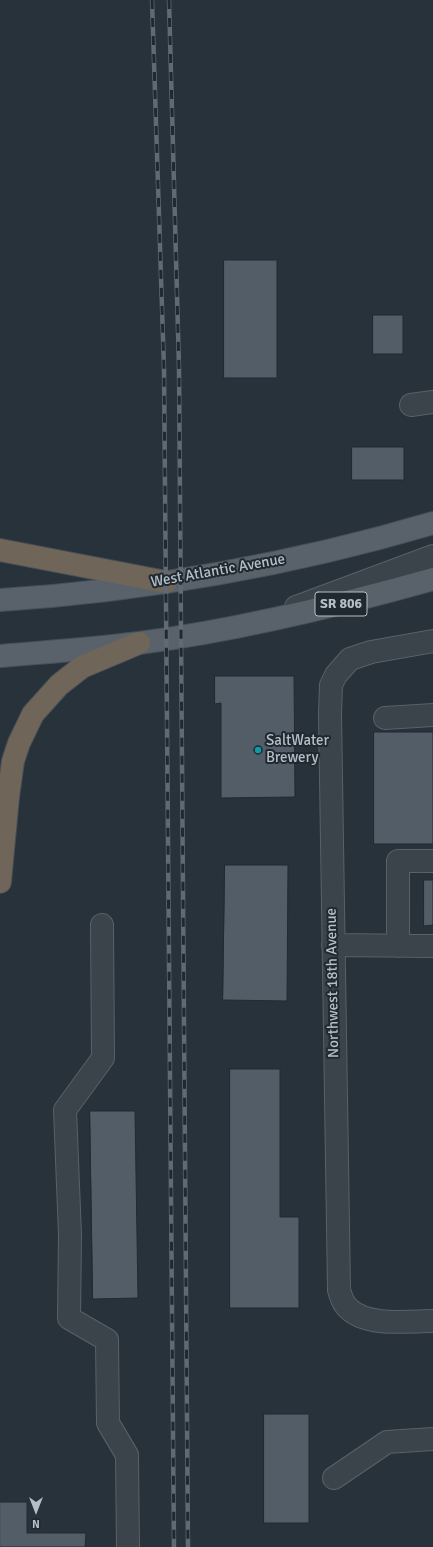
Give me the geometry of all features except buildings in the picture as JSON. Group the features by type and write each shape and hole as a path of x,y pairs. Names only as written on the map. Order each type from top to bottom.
{"highway":[{"path":"0,550 166,582"},
{"path":"0,882 13,761 33,714 59,685 82,667 140,643"}],"main road":[{"name":"West Atlantic Avenue","path":"0,600 81,593 166,582 300,556 433,523"},
{"name":"SR 806","path":"0,656 140,643 248,624 365,598 433,579"}],"street":[{"path":"411,405 433,402"},
{"path":"248,624 433,556"},
{"name":"Northwest 18th Avenue","path":"433,641 360,655 350,659 336,674 331,685 330,713 339,1290 342,1300 347,1308 364,1318 387,1321 433,1321"},
{"path":"385,718 433,715"},
{"path":"398,946 398,861 433,861"},
{"path":"102,925 103,1058 65,1110 70,1235 68,1318 107,1340 108,1423 127,1455 128,1547"},
{"path":"333,945 433,946"},
{"path":"334,1478 387,1442 433,1439"}],"railway":[{"path":"152,0 164,369 174,1547"},
{"path":"169,0 179,368 188,1547"}],"place":[{"name":"SaltWater Brewery","path":"258,750"}]}
